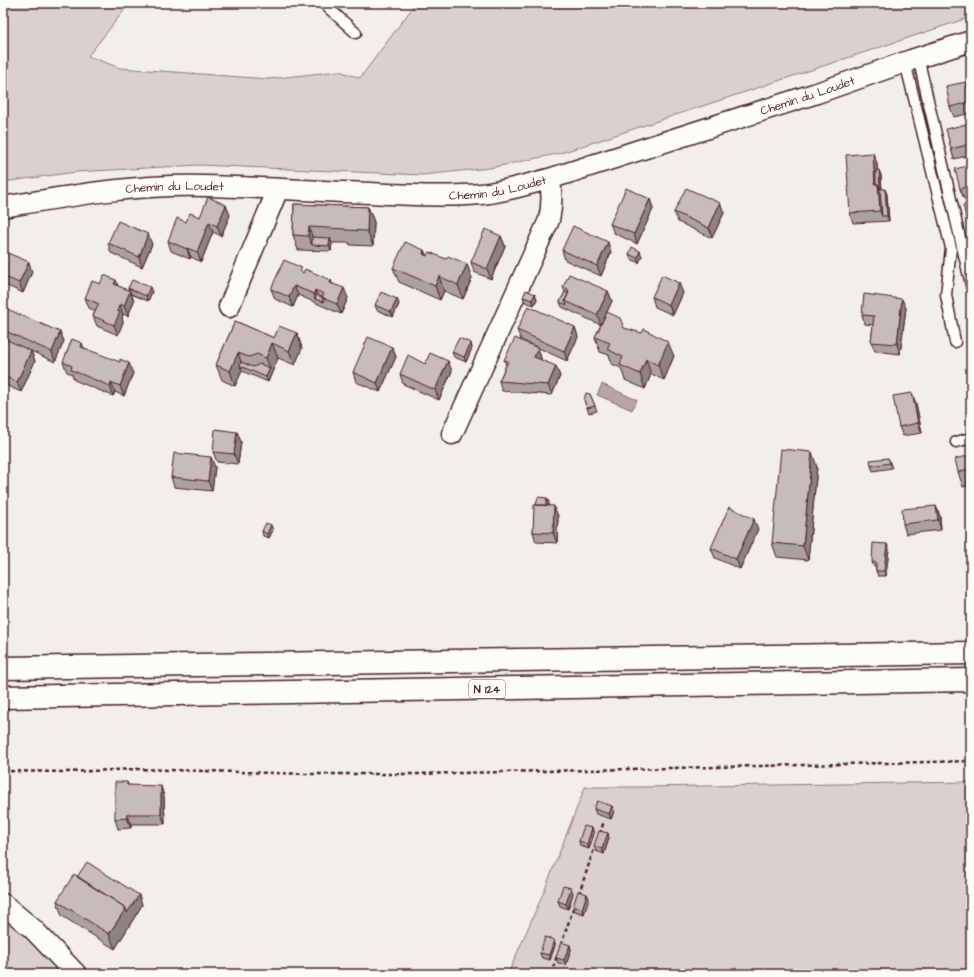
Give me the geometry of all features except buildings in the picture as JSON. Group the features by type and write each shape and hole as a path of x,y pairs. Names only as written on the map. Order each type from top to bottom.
{"highway":[{"path":"3,668 971,653"},
{"name":"N 124","path":"3,697 971,680"}],"street":[{"name":"Chemin du Loudet","path":"3,207 77,195 152,186 203,186 406,195 483,194 549,179 817,93 971,41"},
{"path":"452,434 549,220 552,193 549,179"},
{"path":"229,307 278,189"},
{"path":"3,904 33,929 76,974"}],"lane":[{"path":"323,3 356,33"},
{"path":"912,60 971,285"},
{"path":"912,60 951,248 946,295 955,342"},
{"path":"956,442 971,438"}],"path":[{"path":"3,771 67,772 136,769 308,774 410,774 971,761"},
{"path":"599,835 604,821"},
{"path":"551,974 596,842"}],"shaded area":[{"path":"3,3 130,3 88,56 120,68 268,79 339,71 360,78 416,3 971,3 971,17 561,153 490,168 422,175 199,165 76,172 3,182"},
{"path":"602,384 637,400 632,410 597,395"},
{"path":"971,782 971,974 508,974 545,889 585,787"},
{"path":"3,916 76,974 3,974"}]}
